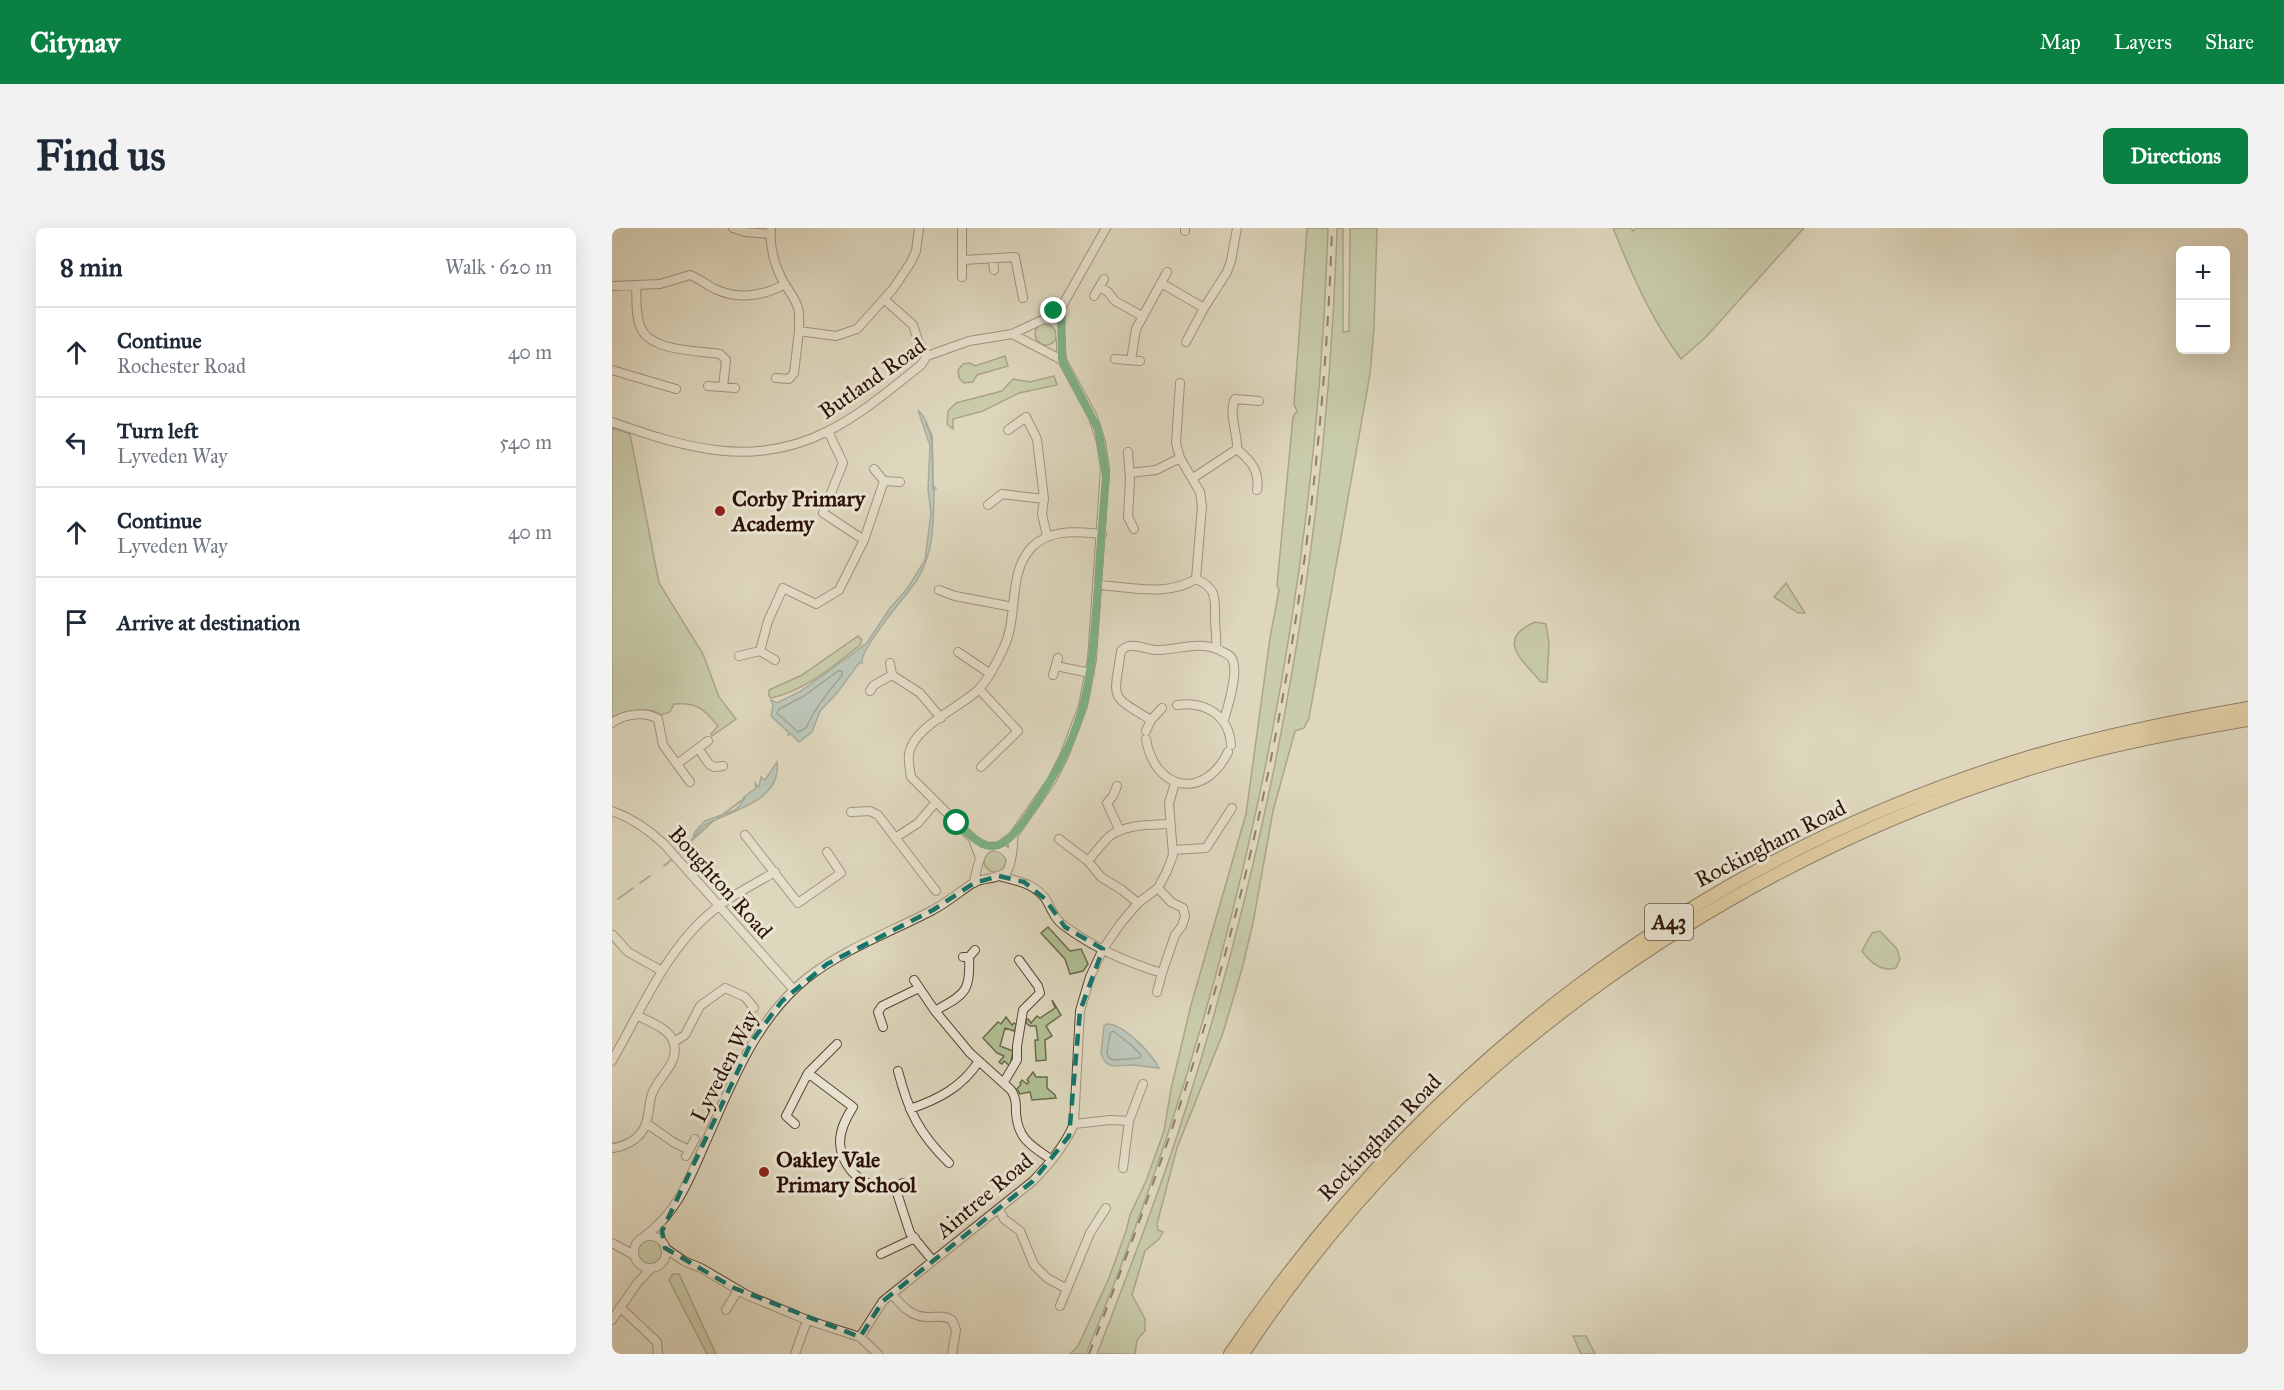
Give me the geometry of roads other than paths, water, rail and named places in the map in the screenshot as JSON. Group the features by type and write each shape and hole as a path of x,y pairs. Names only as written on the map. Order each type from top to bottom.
{"highway":[{"name":"Rockingham Road","path":"1230,1354 1276,1288 1320,1231 1383,1159 1430,1112 1487,1058 1556,1002 1621,954 1693,907 1829,834 1905,801 1972,776 2093,739 2248,708"},
{"name":"Rockingham Road","path":"1244,1354 1330,1237 1424,1134 1497,1065 1563,1011 1665,938 1766,878 1876,826 1946,798 2030,769 2096,751 2248,720"}],"street":[{"path":"733,228 745,232 771,231 776,264 799,310 794,373 789,379 776,378"},
{"path":"799,332 836,336 857,329 884,299 911,262 916,251 919,228"},
{"path":"962,228 962,277"},
{"path":"974,883 986,849 995,847 1013,836 1052,780 1064,756 1083,705 1090,673 1106,477 1101,442 1093,417 1062,360 1060,334 1061,308 1106,228"},
{"path":"1186,342 1227,272 1237,228"},
{"path":"963,260 1015,257 1023,298"},
{"path":"993,260 994,270"},
{"path":"1115,359 1135,361 1133,337 1167,272"},
{"path":"612,286 660,284 690,275 718,291 752,296 769,292 785,284"},
{"path":"1094,296 1102,283 1115,301 1142,316"},
{"path":"1161,283 1204,308"},
{"path":"636,285 639,321 644,335 667,347 720,354 726,360 723,387"},
{"path":"884,299 913,325 919,343 927,356"},
{"path":"1034,345 1030,336 1034,325 1061,308"},
{"path":"1044,319 1053,321 1060,334 1056,346 1044,350"},
{"name":"Butland Road","path":"612,422 677,444 721,452 753,452 798,443 828,431 857,413 921,365 927,356 978,338 1012,334 1034,325"},
{"path":"1012,334 1062,360"},
{"path":"612,370 676,389"},
{"path":"1180,383 1176,443 1180,458 1200,492 1202,506 1196,579"},
{"path":"708,386 735,388"},
{"path":"1223,397 1259,401"},
{"path":"1235,399 1233,417 1237,449 1255,467 1259,477 1257,490"},
{"path":"1008,430 1026,417 1037,439 1044,499 1042,514 1047,536"},
{"path":"828,431 843,463 823,513 864,540"},
{"path":"1193,478 1237,449"},
{"path":"1128,452 1130,473 1128,517 1134,529"},
{"path":"1130,473 1156,470 1180,458"},
{"path":"874,469 884,481 900,483"},
{"path":"760,651 768,621 783,588 816,604 839,590 864,540 884,481"},
{"path":"988,505 1002,494 1044,499"},
{"path":"1102,534 1066,532 1047,536 1034,545 1020,566 1005,645 979,689 919,735 909,753 911,777 973,839 1005,850 1019,879 1045,899 1056,918 1065,927 1102,949 1162,973"},
{"path":"1098,585 1167,590 1196,579"},
{"path":"1196,579 1210,589 1216,597 1216,647"},
{"path":"939,590 955,596 1013,607"},
{"path":"1151,720 1119,701 1116,694 1120,651 1125,646 1158,650 1188,646 1216,647 1232,657 1234,663 1232,687 1224,720 1230,748 1221,765 1206,778 1193,784 1175,783 1155,765 1146,735 1151,720 1162,708"},
{"path":"739,656 760,651 775,660"},
{"path":"958,652 989,673"},
{"path":"890,663 892,675 920,693 941,718"},
{"path":"1056,666 1090,673"},
{"path":"870,691 874,685 892,675"},
{"path":"979,689 1018,731 981,767"},
{"path":"1177,705 1198,705 1210,709 1224,720"},
{"path":"612,723 626,716 655,717 659,722 661,741 690,782"},
{"path":"676,764 708,741"},
{"path":"698,748 714,767 723,766"},
{"path":"1059,839 1088,861 1101,877 1138,903 1161,890 1171,862 1173,850 1165,824 1175,783"},
{"path":"1117,786 1107,803 1120,831"},
{"path":"895,838 918,823 936,802"},
{"path":"1173,850 1206,848 1232,808"},
{"name":"Boughton Road","path":"612,811 622,814 651,832 687,869 794,990"},
{"path":"851,812 870,812 878,815 936,891"},
{"path":"1088,861 1110,836 1120,831 1138,826 1165,824"},
{"path":"745,835 798,903 840,873 827,852"},
{"path":"996,876 1006,872 1014,846 1013,836"},
{"path":"973,839 984,872 1011,880 1019,879"},
{"path":"612,1061 662,971 686,937 718,906 775,872"},
{"name":"Lyveden Way","path":"614,1243 642,1238 663,1223 686,1185 752,1041 772,1012 794,990 827,964 933,910 974,883 996,876"},
{"path":"1157,992 1175,935 1182,926 1185,916 1183,908 1171,902 1161,890"},
{"name":"Aintree Road","path":"860,1337 883,1301 1033,1181 1064,1144 1074,1124 1080,1011 1090,977 1102,949 1138,903"},
{"path":"613,935 628,952 662,971"},
{"path":"935,1011 963,993 968,986 969,955"},
{"path":"1004,1082 1017,1060 1023,1010 1040,993 1038,986 1019,960"},
{"path":"674,1042 685,1035 700,1006 724,983 745,997 754,1008"},
{"path":"883,1027 878,1012 882,1006 916,984 970,1053 1004,1082 1015,1096 1017,1122 1023,1139 1052,1160"},
{"path":"612,1148 627,1144 643,1130 654,1090 672,1064 674,1042 663,1029 638,1016"},
{"path":"795,1124 786,1116 808,1073 837,1044"},
{"path":"910,1109 935,1100 953,1089 979,1061"},
{"path":"898,1071 910,1109 923,1135 950,1163"},
{"path":"808,1073 853,1107 844,1122 841,1134 845,1162 852,1172 866,1183 876,1186 899,1185 910,1233 933,1261"},
{"path":"1123,1168 1129,1121 1143,1084"},
{"path":"1074,1124 1110,1120 1129,1121"},
{"path":"646,1123 688,1153 695,1139"},
{"path":"1060,1306 1090,1233 1106,1208"},
{"path":"999,1209 1004,1219 1020,1231 1034,1264 1047,1278 1067,1289"},
{"name":"Lyveden Way","path":"663,1223 664,1245"},
{"path":"638,1282 634,1246 642,1238 655,1237 684,1261 701,1268 738,1290 807,1320 860,1337 878,1354"},
{"path":"881,1254 915,1238"},
{"name":"Lyveden Way","path":"614,1243 635,1258"},
{"path":"612,1320 638,1282 665,1258 664,1245"},
{"path":"635,1258 644,1268 684,1261"},
{"path":"726,1310 738,1290"},
{"path":"892,1294 906,1310 915,1315 952,1320 956,1330 952,1354"},
{"path":"620,1307 657,1342 658,1354"},
{"path":"795,1354 807,1320"}],"water":[{"path":"918,410 928,426 933,456 933,485 936,489 934,490 933,531 924,567 873,639 862,663 859,663 837,693 820,711 812,732 799,742 791,734 788,735 789,733 771,716 773,706 771,700 777,703 801,691 867,643 890,608 907,589 925,560 931,513 928,489 930,446"},
{"path":"777,762 772,786 764,795 741,809 705,825 692,840 695,832 705,821 735,810 744,797 756,788 755,783 759,787 761,777 765,780"},
{"path":"1114,1025 1129,1034 1144,1047 1159,1068 1133,1065 1112,1066 1106,1063 1101,1054 1104,1026"}],"waterway":[{"path":"926,424 932,436 933,489"},
{"path":"718,818 745,798"},
{"path":"679,852 713,821"},
{"path":"664,866 671,860"},
{"path":"640,883 650,876"},
{"path":"618,899 633,888"}],"railway":[{"path":"1089,1354 1171,1133 1224,957 1250,855 1291,648 1307,543 1327,333 1332,228"}],"place":[{"name":"Corby Primary Academy","path":"720,511"},
{"name":"Oakley Vale Primary School","path":"764,1172"}]}
